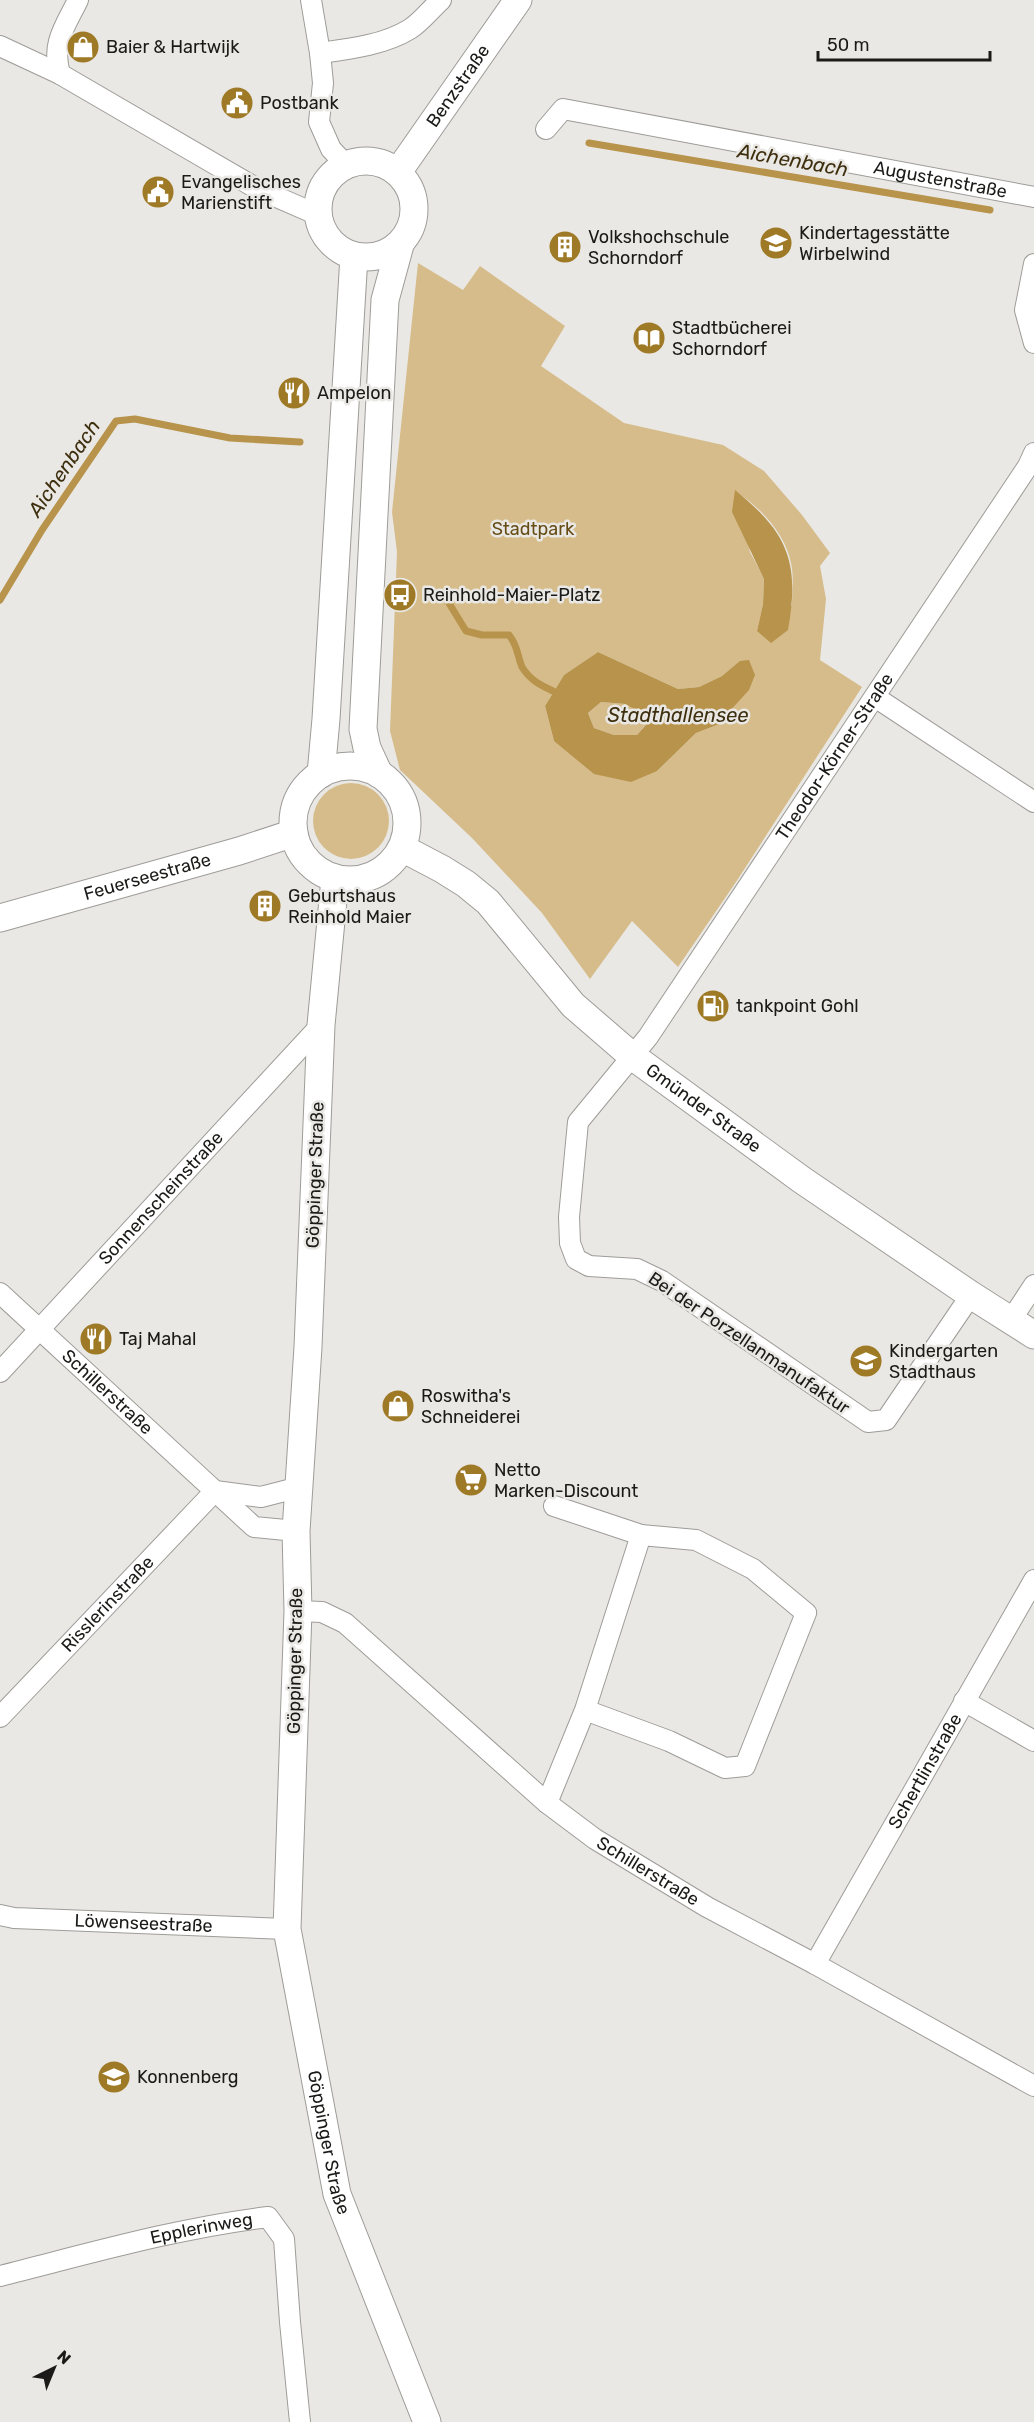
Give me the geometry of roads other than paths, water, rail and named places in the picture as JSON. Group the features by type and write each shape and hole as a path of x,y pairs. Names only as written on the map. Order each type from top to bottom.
{"main road":[{"name":"Benzstraße","path":"398,172 517,1"},
{"path":"379,774 367,748 363,729 385,300 400,244 411,228 415,208 410,188 398,172 382,163 364,160 346,165 333,174 324,186 319,200 318,215 324,233 337,248 354,256 370,258 386,254 400,244"},
{"path":"321,774 354,256"},
{"path":"350,766 365,768 379,774 392,785 402,799 406,815 406,832 402,848 392,862 378,873 363,879 335,879 322,874 300,852 294,833 293,816 298,800 307,785 321,774 335,768 350,766"},
{"name":"Feuerseestraße","path":"0,918 210,860 294,833"},
{"name":"Gmünder Straße","path":"402,848 466,884 488,902 573,1005 632,1056 802,1180 1034,1335"},
{"name":"Göppinger Straße","path":"335,879 321,1025 309,1335 296,1531 298,1611 287,1929 337,2194 427,2422"}],"street":[{"path":"60,74 55,57 59,39 78,0"},
{"path":"311,0 323,83 319,123 331,148 346,165"},
{"path":"320,53 350,49 385,40 411,28 441,0"},
{"path":"0,46 60,74 256,188 318,215"},
{"name":"Augustenstraße","path":"546,129 563,109 1034,197"},
{"path":"1034,264 1025,310 1034,343"},
{"name":"Theodor-Körner-Straße","path":"632,1056 648,1037 875,697 1028,466 1034,453"},
{"path":"875,697 1034,802"},
{"name":"Sonnenscheinstraße","path":"0,1372 321,1025"},
{"name":"Bei der Porzellanmanufaktur","path":"632,1056 578,1122 569,1216 570,1243 576,1259 589,1266 637,1269 662,1281 868,1422 886,1420 971,1295"},
{"path":"1011,1320 1034,1285"},
{"name":"Schillerstraße","path":"0,1293 254,1527 296,1531"},
{"path":"215,1491 261,1497 300,1487"},
{"name":"Risslerinstraße","path":"0,1717 215,1491"},
{"path":"554,1506 641,1535 696,1540 753,1569 806,1613 745,1766 725,1768 669,1741 585,1710"},
{"path":"547,1803 585,1710 641,1535"},
{"name":"Schertlinstraße","path":"815,1964 1034,1580"},
{"name":"Schillerstraße","path":"298,1611 322,1612 345,1623 547,1803 595,1839 707,1907 815,1964 1034,2086"},
{"path":"964,1701 1034,1741"},
{"name":"Löwenseestraße","path":"0,1915 14,1918 287,1929"},
{"name":"Epplerinweg","path":"0,2276 110,2248 228,2222 268,2217 284,2239 300,2422"}],"water":[{"path":"735,490 767,520 778,535 786,551 790,567 792,585 788,630 771,643 757,631 763,604 764,579 732,512"},
{"name":"Stadthallensee","path":"598,652 678,689 699,687 722,676 740,661 749,660 755,675 749,690 717,725 696,733 657,771 631,782 594,774 554,741 545,706 564,675","holes":["601,702 625,704 651,719 637,735 614,735 594,728 588,713"]}],"waterway":[{"name":"Aichenbach","path":"589,143 990,210"},
{"name":"Aichenbach","path":"0,600 42,530 116,421 135,419 230,438 300,442"},
{"path":"444,595 466,631 482,635 509,635 525,672 536,682 553,691"}],"place":[{"name":"Baier & Hartwijk","path":"83,47"},
{"name":"Postbank","path":"237,103"},
{"name":"Evangelisches Marienstift","path":"158,192"},
{"name":"Kindertagesstätte Wirbelwind","path":"776,243"},
{"name":"Volkshochschule Schorndorf","path":"565,247"},
{"name":"Stadtbücherei Schorndorf","path":"649,338"},
{"name":"Ampelon","path":"294,393"},
{"name":"Reinhold-Maier-Platz","path":"400,595"},
{"name":"Geburtshaus Reinhold Maier","path":"265,906"},
{"name":"tankpoint Gohl","path":"713,1006"},
{"name":"Taj Mahal","path":"96,1339"},
{"name":"Kindergarten Stadthaus","path":"866,1361"},
{"name":"Roswitha's Schneiderei","path":"398,1406"},
{"name":"Netto Marken-Discount","path":"471,1480"},
{"name":"Konnenberg","path":"114,2077"}],"park label":[{"name":"Stadtpark","path":"533,529"}]}
